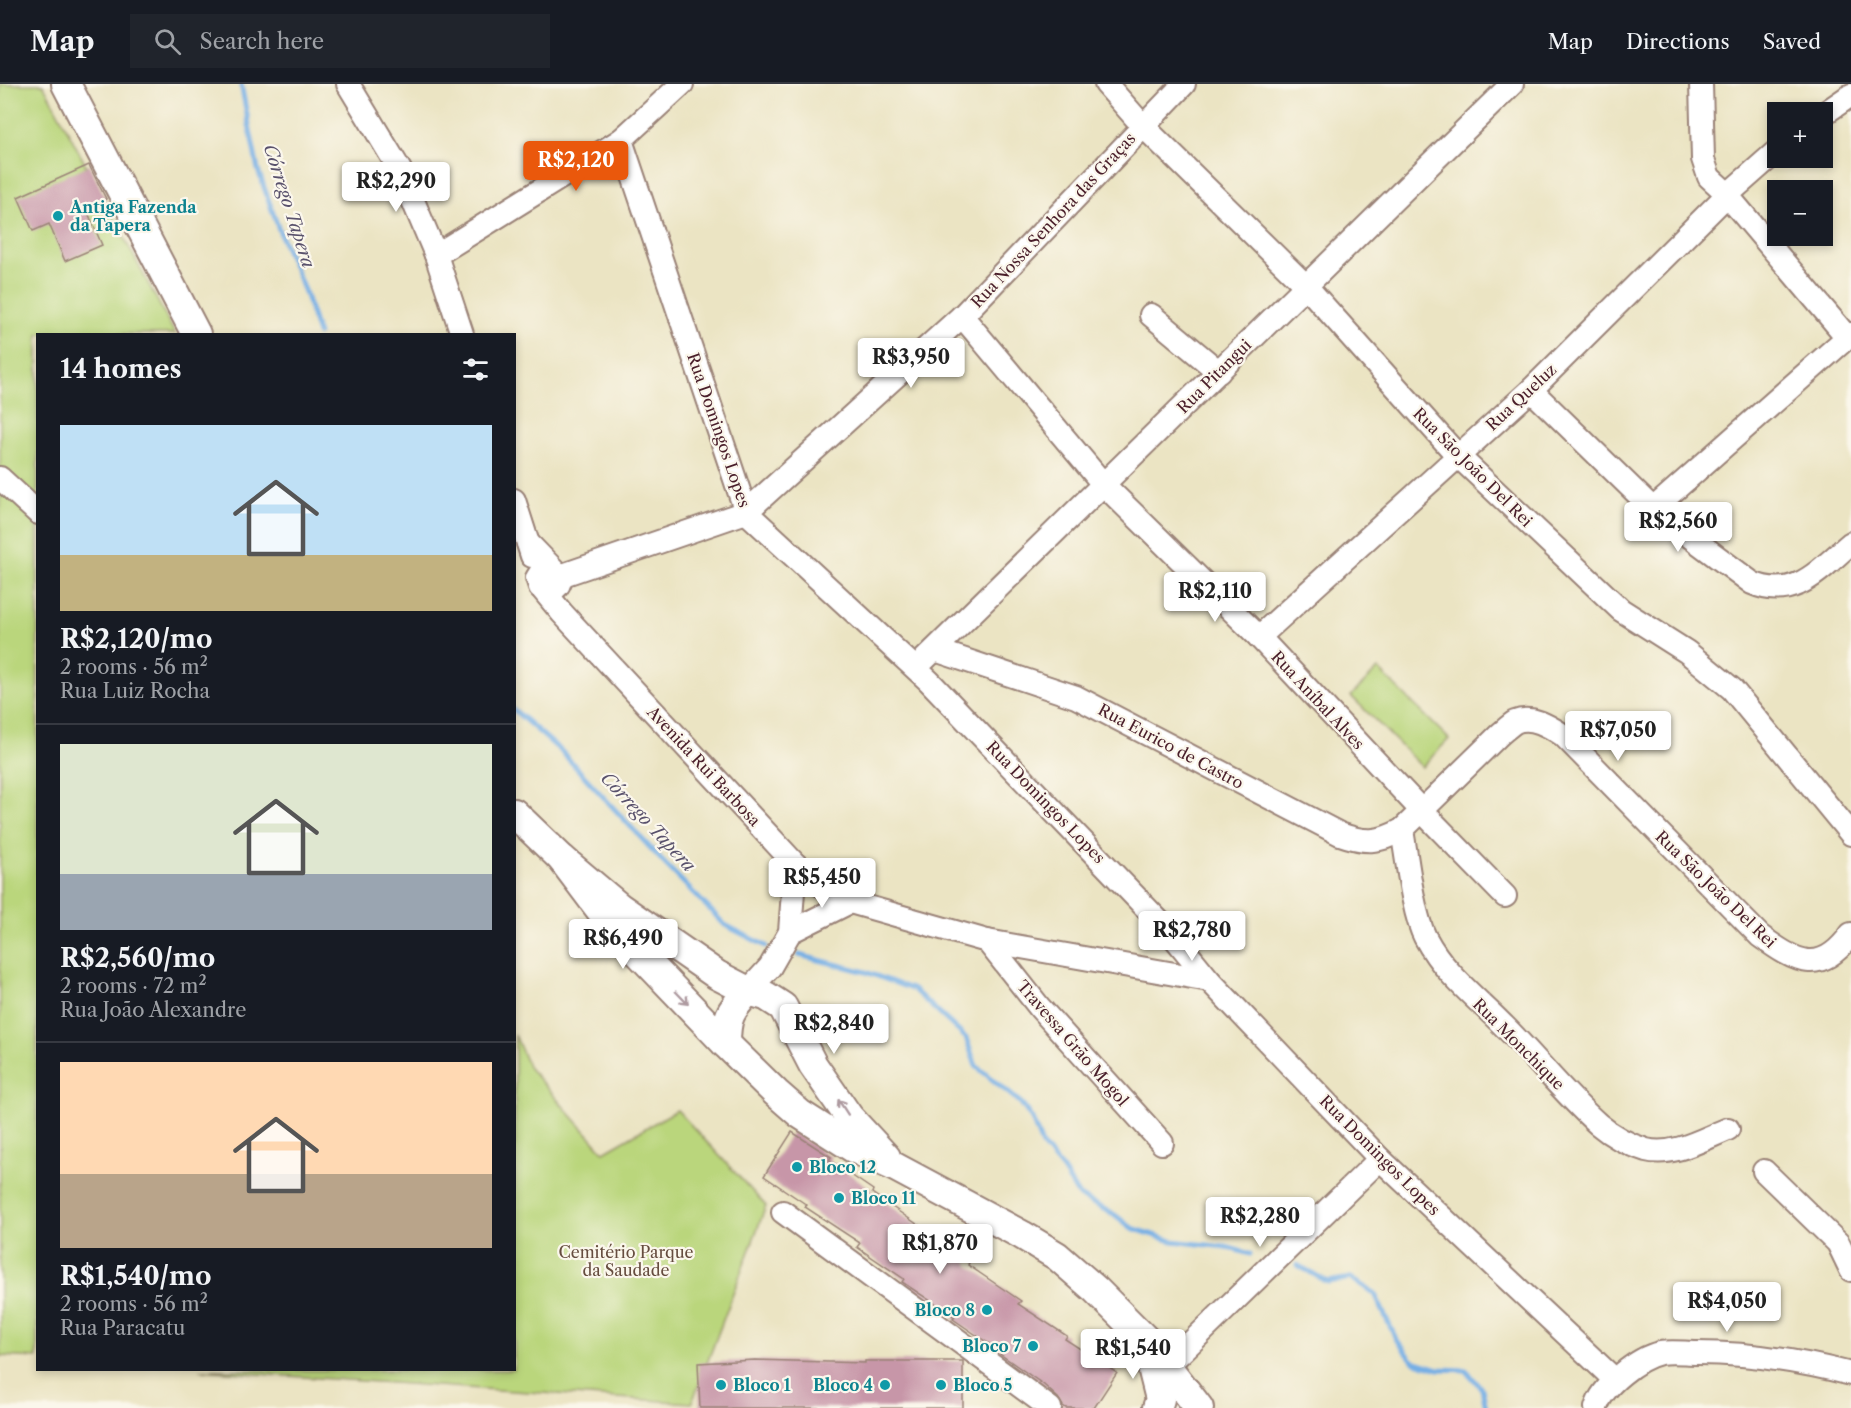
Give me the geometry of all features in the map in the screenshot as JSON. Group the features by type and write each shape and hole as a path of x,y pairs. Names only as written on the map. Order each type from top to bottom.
{"main road":[{"path":"66,84 195,333"},
{"path":"516,815 562,859 619,907 717,975 748,991 766,996 783,1007 813,1065 849,1117 895,1167"},
{"path":"562,859 611,924 726,1044 801,1114 853,1148 895,1167 1022,1235 1057,1256 1096,1290 1149,1343 1176,1408"},
{"path":"726,1044 726,1024 732,1009 748,991"},
{"path":"776,1093 789,1092 799,1087 807,1078 813,1065"},
{"path":"1157,1408 1160,1399 1160,1366"},
{"path":"1160,1366 1199,1408"}],"street":[{"path":"348,84 400,170 436,255 462,333"},
{"path":"436,255 621,140 682,84"},
{"name":"Rua São João Del Rei","path":"1106,84 1142,125 1305,285 1457,455 1621,610 1688,652 1732,689 1851,834"},
{"name":"Rua Nossa Senhora das Graças","path":"550,579 746,512 962,316 1142,125 1184,84"},
{"name":"Rua Pitangui","path":"915,668 1512,84"},
{"path":"1653,509 1785,395 1849,336 1710,177 1703,159 1701,84"},
{"path":"1833,107 1851,95"},
{"name":"Rua Domingos Lopes","path":"621,140 746,512 915,668 1174,936 1209,980 1380,1159 1614,1379"},
{"name":"Rua Queluz","path":"1259,637 1531,390 1727,195 1767,160"},
{"path":"1151,315 1219,372"},
{"name":"Rua Aníbal Alves","path":"962,316 1103,484 1259,637 1505,896"},
{"path":"1531,390 1653,509 1752,583 1766,589 1792,588 1805,581 1851,543"},
{"path":"0,478 36,511"},
{"name":"Avenida Rui Barbosa","path":"516,506 528,543 550,579 562,613 795,864 814,881 850,902 987,940 1209,980"},
{"name":"Rua Eurico de Castro","path":"935,650 1076,697 1348,837 1371,841 1386,839 1402,830"},
{"name":"Rua São João Del Rei","path":"1402,830 1515,722 1528,720 1540,722 1563,735 1760,936 1784,954 1810,962 1825,959 1834,954 1851,934"},
{"name":"Rua Monchique","path":"1402,830 1423,933 1434,953 1461,986 1506,1027 1598,1124 1621,1140 1646,1150 1659,1151 1677,1149 1728,1128"},
{"path":"748,991 770,967 790,932 795,864"},
{"path":"790,932 850,902"},
{"path":"1161,972 1172,958 1175,945 1174,936"},
{"name":"Travessa Grão Mogol","path":"987,940 1040,1008 1162,1143"},
{"path":"770,967 783,1007"},
{"path":"1160,1366 1380,1159"},
{"path":"1764,1171 1845,1239 1851,1270"},
{"path":"783,1212 1050,1408"},
{"path":"1596,1408 1614,1379 1659,1353 1736,1353 1804,1362 1851,1374"}],"green space":[{"path":"0,84 43,84 174,333 36,333 36,1358 0,1356"},
{"path":"1378,669 1449,739 1422,767 1351,696"},
{"name":"Cemitério Parque da Saudade","path":"516,1037 529,1068 604,1152 677,1110 766,1206 692,1403 215,1371 516,1371"}],"building":[{"name":"Antiga Fazenda da Tapera","path":"89,165 106,199 86,208 102,245 65,261 49,224 33,231 18,197"},
{"path":"792,1132 831,1157 829,1160 924,1229 922,1233 969,1263 968,1265 1021,1301 1018,1304 1067,1336 1065,1339 1117,1373 1094,1408 1066,1408 1063,1406 1044,1385 953,1319 955,1317 902,1282 904,1279 857,1247 860,1243 805,1207 807,1205 764,1176"},
{"path":"755,1360 865,1363 865,1361 963,1361 963,1408 700,1408 698,1363"}],"waterway":[{"name":"Córrego Tapera","path":"241,84 258,170 283,241 305,292 318,333"},
{"name":"Córrego Tapera","path":"516,712 561,751 725,925 766,946"},
{"name":"Córrego Tapera","path":"799,955 866,972 914,990 966,1038 976,1066 1021,1103 1032,1119 1042,1145 1063,1170 1079,1196 1115,1215 1132,1228 1172,1241 1226,1247 1250,1254"},
{"name":"Córrego Tapera","path":"1297,1265 1328,1282 1351,1278 1375,1294 1396,1339 1413,1361 1439,1369 1466,1370 1482,1389 1486,1408"}],"place":[{"name":"Antiga Fazenda da Tapera","path":"58,216"},
{"name":"Bloco 12","path":"797,1167"},
{"name":"Bloco 11","path":"839,1198"},
{"name":"Bloco 8","path":"987,1310"},
{"name":"Bloco 7","path":"1033,1346"},
{"name":"Bloco 1","path":"721,1385"},
{"name":"Bloco 4","path":"885,1385"},
{"name":"Bloco 5","path":"941,1385"}]}
